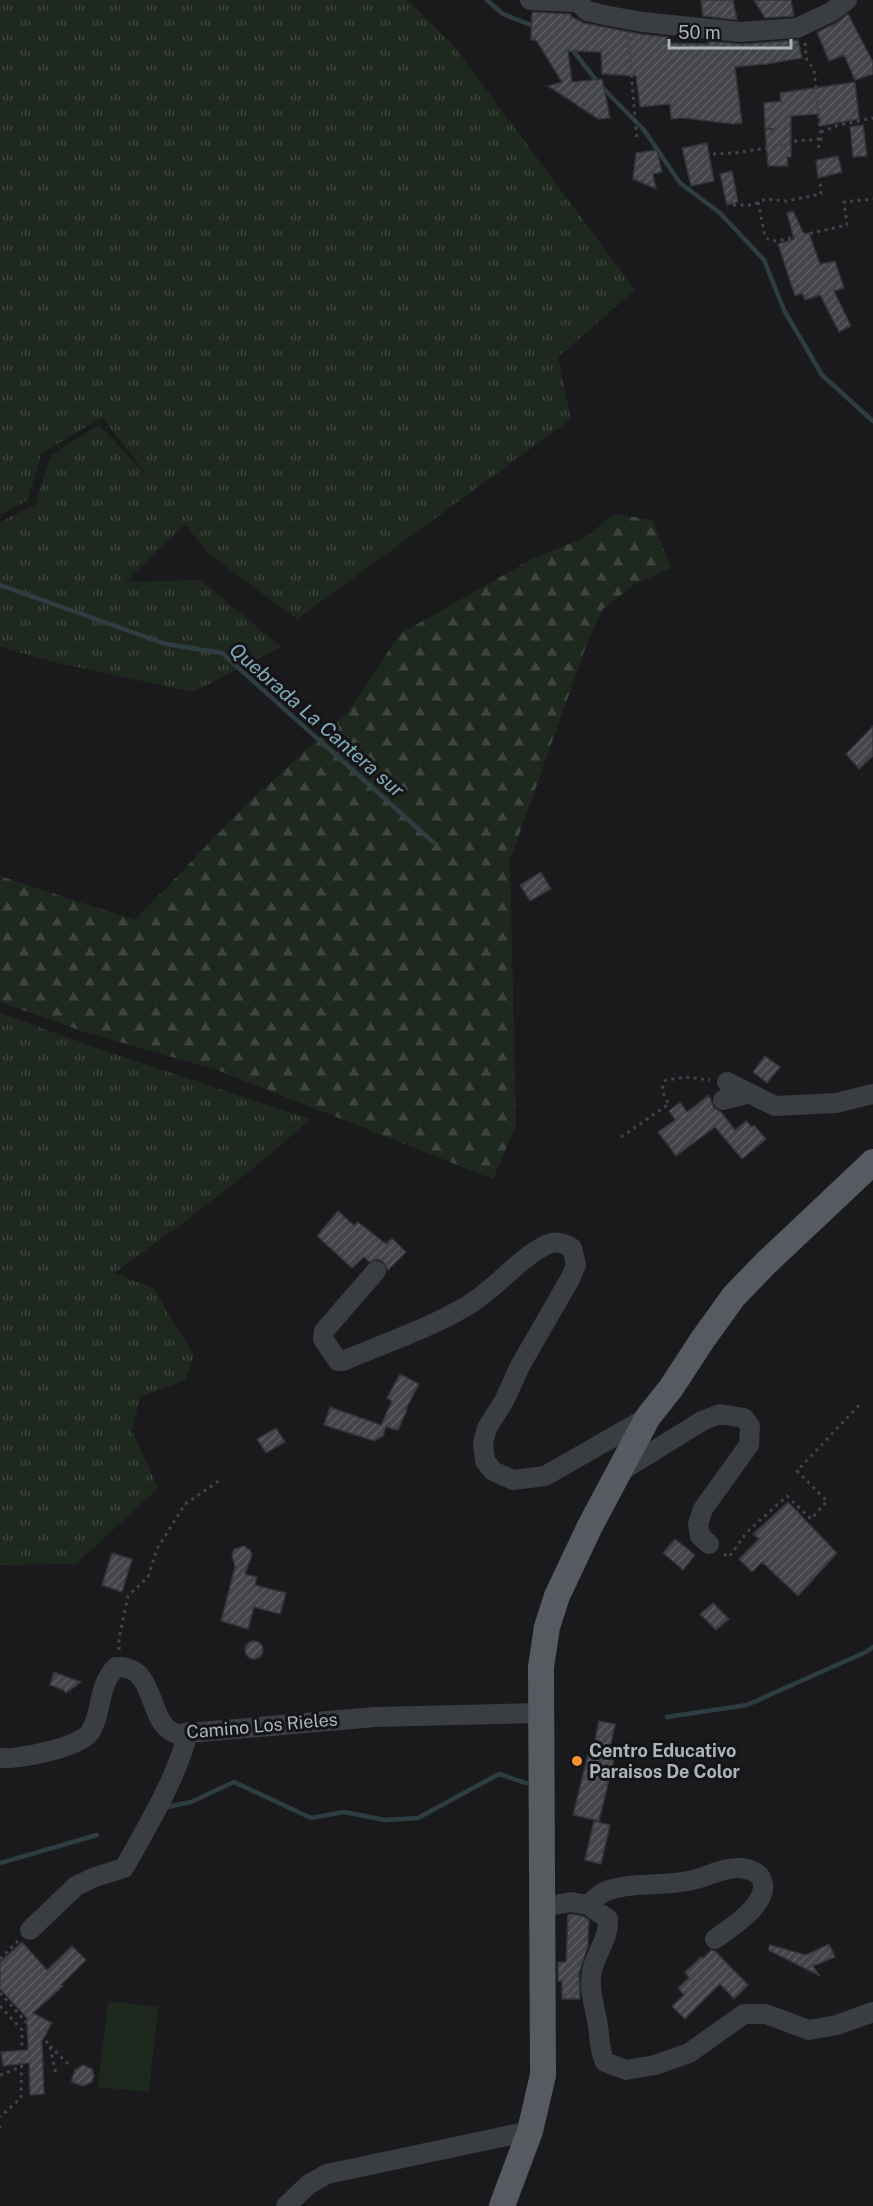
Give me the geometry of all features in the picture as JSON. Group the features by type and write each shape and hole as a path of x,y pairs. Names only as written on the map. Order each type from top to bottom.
{"main road":[{"path":"502,2206 530,2131 543,2075 541,1667 547,1627 557,1596 648,1417 671,1388 734,1296 873,1162"}],"street":[{"path":"530,0 576,1 587,11 627,20 740,32 797,28 831,12 846,0"},
{"path":"725,1091 750,1093 775,1106 836,1103 873,1094"},
{"path":"376,1271 323,1334 323,1339 340,1361 424,1327 468,1305 493,1288 508,1273 547,1244 556,1242 572,1248 576,1265 570,1279 519,1366 504,1401 487,1428 483,1443 485,1461 493,1471 501,1476 513,1480 545,1476 648,1417"},
{"path":"618,1473 702,1421 720,1414 744,1418 750,1426 749,1445 703,1509 698,1524 700,1536 710,1545"},
{"path":"0,1758 12,1759 74,1744 85,1739 92,1731 108,1675 116,1667 120,1667"},
{"name":"Camino Los Rieles","path":"120,1667 127,1667 139,1674 168,1731 177,1734 375,1717 542,1713"},
{"path":"30,1930 76,1886 124,1868 182,1755 188,1732"},
{"path":"588,1905 605,1892 630,1886 691,1881 730,1869 742,1868 754,1872 760,1877 763,1887 759,1902 715,1939"},
{"path":"543,1907 571,1902 588,1905 608,1918 604,1944 593,1968 591,1996 598,2024 601,2054 605,2062 626,2070 655,2066 689,2053 744,2014 766,2014 808,2030 837,2025 873,2012"},
{"path":"286,2206 309,2184 327,2174 530,2131"}],"path":[{"path":"627,20 637,140"},
{"path":"804,24 806,58 814,70 821,132 817,152"},
{"path":"821,132 839,125 873,118"},
{"path":"713,154 821,139"},
{"path":"733,205 752,205 766,199 786,201 821,194 820,181"},
{"path":"758,202 765,237 777,241 847,225 844,202 873,199"},
{"path":"621,1137 669,1104 663,1088 666,1080 686,1077 725,1091"},
{"path":"710,1545 729,1557 746,1533 787,1496 811,1519 827,1501 797,1471 861,1403"},
{"path":"120,1667 119,1639 128,1596 148,1577 157,1549 186,1504 222,1479"},
{"path":"0,1959 30,1930"},
{"path":"0,1993 70,2066"},
{"path":"0,2006 22,2030 21,2098 0,2117"},
{"path":"50,2046 56,2075"},
{"path":"0,2075 21,2067"}],"green space":[{"path":"0,0 407,0 454,46 635,290 558,357 571,419 297,619 209,554 185,524 125,582 200,580 281,647 193,692 58,663 0,647 0,522 35,505 51,455 99,425 151,480 102,417 41,454 28,500 0,515"},
{"path":"614,514 653,520 671,568 635,584 603,609 586,646 510,860 516,1126 493,1179 217,1070 85,1032 0,1002 0,876 135,920 248,803 348,712 400,634 534,558 586,537"},
{"path":"0,1013 108,1052 310,1119 190,1218 114,1273 153,1288 194,1356 185,1380 140,1397 132,1431 158,1488 76,1564 0,1565"},
{"path":"108,2001 158,2007 149,2092 98,2087"}],"building":[{"path":"701,0 733,0 737,20 703,16"},
{"path":"754,0 791,0 794,16 765,18"},
{"path":"532,12 571,14 570,16 584,23 667,37 667,43 708,44 708,41 741,44 798,40 802,58 735,67 742,123 733,124 683,118 671,119 670,104 640,107 636,76 602,74 601,52 568,51 572,82 602,79 610,118 598,119 548,86 562,82 536,40 531,40"},
{"path":"848,14 873,62 873,74 855,80 844,55 829,61 817,32"},
{"path":"855,82 859,119 820,126 819,114 791,116 791,157 787,157 788,166 768,166 765,130 774,129 765,128 764,103 781,101 780,93"},
{"path":"863,125 867,156 853,157 850,127"},
{"path":"707,143 714,181 691,186 682,148"},
{"path":"657,150 662,172 653,174 656,189 633,179 636,153"},
{"path":"838,156 842,172 818,178 816,160"},
{"path":"732,171 738,202 727,205 720,174"},
{"path":"793,211 804,234 809,233 820,264 835,261 844,288 834,291 851,326 839,332 820,295 805,300 802,293 795,296 778,244 794,239 787,213"},
{"path":"873,726 873,756 859,769 846,754"},
{"path":"541,872 551,889 530,901 520,885"},
{"path":"765,1056 780,1067 767,1083 753,1072"},
{"path":"709,1095 714,1108 721,1112 735,1130 746,1121 752,1127 754,1125 766,1139 742,1159 715,1127 676,1156 658,1132 675,1120 669,1111 680,1102 687,1112"},
{"path":"338,1211 354,1225 358,1222 386,1244 392,1238 406,1252 388,1270 378,1259 369,1262 364,1257 352,1268 317,1236"},
{"path":"400,1374 419,1384 398,1430 386,1427 383,1436 374,1441 324,1425 330,1407 381,1425 392,1401 387,1398"},
{"path":"276,1428 285,1442 266,1453 257,1439"},
{"path":"788,1502 837,1553 798,1596 762,1562 752,1572 739,1559 759,1539 753,1534"},
{"path":"675,1539 695,1555 683,1570 663,1553"},
{"path":"244,1546 250,1550 252,1555 245,1574 257,1577 255,1585 286,1593 280,1614 254,1607 248,1629 221,1621 235,1567 232,1555 234,1549"},
{"path":"112,1553 132,1559 122,1592 102,1585"},
{"path":"713,1603 729,1619 716,1630 700,1614"},
{"path":"254,1641 260,1644 263,1650 260,1656 254,1659 248,1656 245,1650 248,1644"},
{"path":"54,1672 81,1682 66,1693 50,1685"},
{"path":"599,1721 615,1724 610,1749 616,1751 599,1821 573,1815 591,1742 595,1740"},
{"path":"594,1821 610,1825 601,1864 585,1860"},
{"path":"568,1915 583,1916 589,1920 588,1946 579,1973 580,1999 562,1999 562,1981 558,1981 558,1962 566,1962"},
{"path":"22,1942 47,1970 72,1946 86,1960 61,1985 63,1986 33,2013 52,2023 42,2041 44,2094 30,2095 29,2063 3,2066 1,2052 28,2050 27,2018 0,1989 0,1962"},
{"path":"829,1944 835,1957 813,1966 820,1976 768,1950 770,1945 806,1955"},
{"path":"711,1950 715,1951 748,1985 734,1999 720,1984 685,2019 672,2006 684,1995 678,1988 689,1978 685,1972"},
{"path":"83,2065 92,2069 94,2076 92,2082 83,2086 71,2082 75,2070"}],"waterway":[{"path":"487,0 503,14 536,27"},
{"path":"571,48 599,84 644,130 680,183 720,213 764,260 784,310 822,375 873,421"},
{"name":"Quebrada La Cantera sur","path":"0,585 166,644 222,653 433,842"},
{"path":"667,1717 747,1705 873,1647"},
{"path":"167,1807 191,1802 234,1782 311,1818 344,1812 385,1820 418,1818 499,1774 526,1783"},
{"path":"0,1863 97,1835"}],"place":[{"name":"Centro Educativo Paraisos De Color","path":"577,1761"}]}
